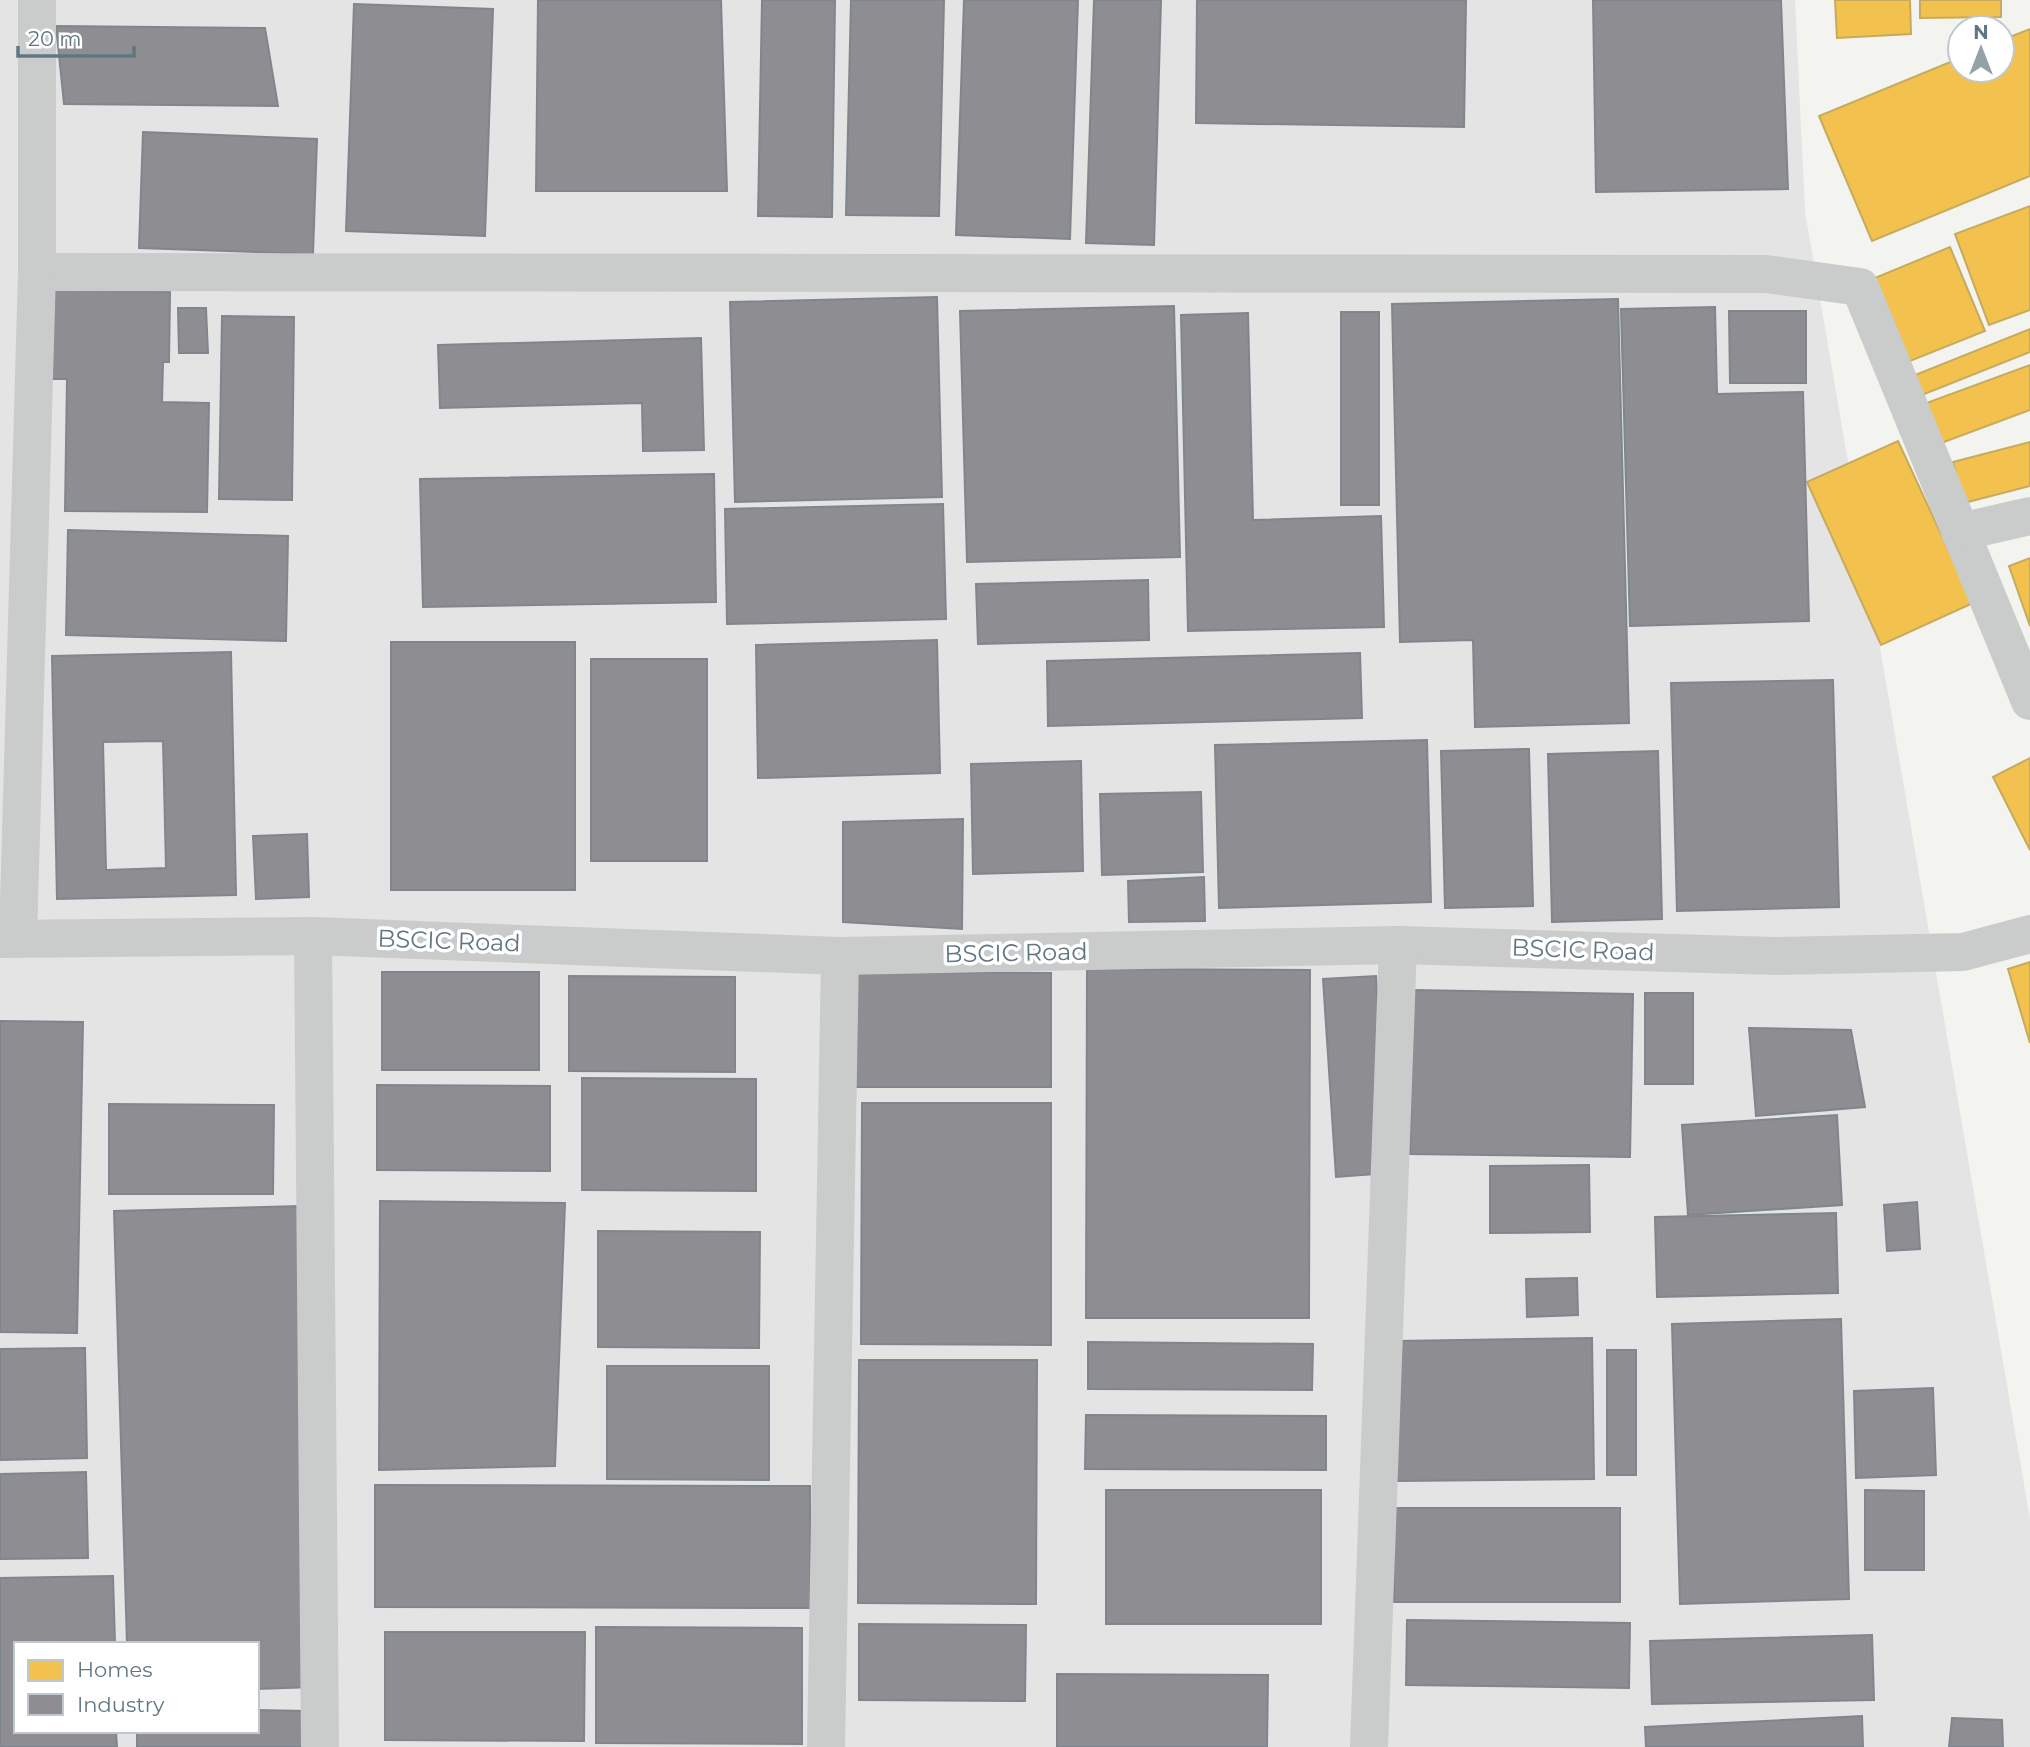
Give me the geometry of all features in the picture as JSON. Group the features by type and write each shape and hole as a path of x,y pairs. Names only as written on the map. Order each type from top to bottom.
{"street":[{"path":"9,938 37,272 37,0"},
{"path":"37,272 1766,274 1860,287 2030,701"},
{"path":"1960,532 2030,516"},
{"name":"BSCIC Road","path":"9,938 313,936 840,956 1398,945 1776,956 1963,952 2030,934"},
{"path":"313,936 320,1747"},
{"path":"1369,1747 1398,945"},
{"path":"826,1747 840,956"}],"shaded area":[{"path":"0,0 1795,0 1805,212 2030,1519 2030,1747 0,1747"}],"building: Homes":[{"path":"1835,0 1910,0 1911,34 1837,38"},
{"path":"1920,0 2001,0 2001,14 1946,14 1946,18 1920,18"},
{"path":"2030,29 2030,176 1872,241 1819,116 1946,64 1946,84 2016,84 2016,34"},
{"path":"2030,206 2030,310 1989,325 1955,234"},
{"path":"1950,247 1985,331 1905,363 1870,280"},
{"path":"2030,329 2030,352 1917,397 1910,377"},
{"path":"2030,365 2030,410 1936,445 1921,405"},
{"path":"1898,441 1973,603 1881,645 1807,482"},
{"path":"2030,442 2030,486 1964,503 1953,462"},
{"path":"2030,558 2030,626 2009,566"},
{"path":"2030,758 2030,850 1993,777"},
{"path":"2030,962 2030,1043 2008,969"}],"building: Industry":[{"path":"538,0 721,0 727,191 536,191"},
{"path":"762,0 835,0 832,217 758,216"},
{"path":"851,0 944,0 939,216 846,215"},
{"path":"964,0 1078,0 1070,239 956,235"},
{"path":"1094,0 1161,0 1154,245 1086,243"},
{"path":"1197,0 1466,0 1464,127 1196,123"},
{"path":"1593,0 1781,0 1788,189 1596,192"},
{"path":"354,4 493,9 485,236 346,231"},
{"path":"56,26 265,28 278,106 64,104"},
{"path":"143,132 317,139 313,254 139,248"},
{"path":"46,290 170,292 169,362 163,362 162,402 209,403 207,512 65,511 67,379 44,379"},
{"path":"937,297 942,497 735,502 730,302"},
{"path":"1618,299 1629,723 1475,727 1473,640 1400,642 1392,304"},
{"path":"1174,306 1180,557 967,562 960,311"},
{"path":"1715,307 1717,394 1803,392 1809,621 1630,626 1621,309"},
{"path":"178,308 206,308 208,353 179,353"},
{"path":"1729,311 1806,311 1806,383 1730,383"},
{"path":"1341,312 1379,312 1379,505 1341,505"},
{"path":"1248,313 1253,520 1381,516 1384,627 1188,631 1181,315"},
{"path":"222,316 294,317 292,500 219,499"},
{"path":"701,338 704,450 643,451 642,403 440,408 438,345"},
{"path":"714,474 716,602 423,607 420,479"},
{"path":"943,504 946,619 727,624 725,509"},
{"path":"68,530 288,536 286,641 66,635"},
{"path":"1148,580 1149,640 978,644 976,584"},
{"path":"937,640 940,773 758,778 756,645"},
{"path":"391,642 575,642 575,890 391,890"},
{"path":"231,652 236,895 57,899 52,656","holes":["163,741 166,868 106,870 103,742"]},
{"path":"1360,653 1362,718 1048,726 1047,661"},
{"path":"591,659 707,659 707,861 591,861"},
{"path":"1833,680 1839,907 1677,911 1671,683"},
{"path":"1427,740 1431,902 1219,908 1215,745"},
{"path":"1529,749 1533,906 1445,908 1441,751"},
{"path":"1658,751 1662,919 1552,922 1548,754"},
{"path":"1081,761 1083,871 973,874 971,764"},
{"path":"1201,792 1203,872 1102,875 1100,794"},
{"path":"963,819 962,929 843,922 843,822"},
{"path":"307,834 309,897 256,899 253,836"},
{"path":"1204,877 1205,921 1129,922 1128,881"},
{"path":"1087,969 1310,970 1309,1318 1086,1318"},
{"path":"382,972 539,972 539,1070 382,1070"},
{"path":"851,972 1051,973 1051,1087 850,1087"},
{"path":"569,976 735,977 735,1072 569,1071"},
{"path":"1376,976 1388,1173 1336,1177 1323,979"},
{"path":"1413,990 1633,994 1630,1157 1410,1154"},
{"path":"1645,993 1693,993 1693,1084 1645,1084"},
{"path":"0,1021 83,1022 77,1333 0,1332"},
{"path":"1749,1028 1851,1030 1865,1107 1756,1116"},
{"path":"582,1078 756,1079 756,1191 582,1190"},
{"path":"377,1085 550,1086 550,1171 377,1170"},
{"path":"862,1103 1051,1103 1051,1345 861,1344"},
{"path":"109,1104 274,1105 273,1194 109,1194"},
{"path":"1837,1115 1842,1205 1688,1215 1682,1125"},
{"path":"1589,1165 1590,1232 1490,1233 1490,1166"},
{"path":"380,1201 565,1203 555,1466 379,1470"},
{"path":"1917,1202 1920,1249 1887,1251 1884,1205"},
{"path":"300,1206 314,1687 259,1689 259,1642 127,1642 114,1211"},
{"path":"1836,1213 1838,1293 1657,1297 1655,1217"},
{"path":"598,1231 760,1232 759,1348 598,1347"},
{"path":"1577,1278 1578,1315 1527,1317 1526,1279"},
{"path":"1841,1319 1849,1599 1680,1604 1672,1324"},
{"path":"1592,1338 1594,1479 1397,1481 1396,1341"},
{"path":"1088,1342 1313,1344 1312,1390 1088,1389"},
{"path":"85,1348 87,1458 0,1460 0,1349"},
{"path":"1607,1350 1636,1350 1636,1475 1607,1475"},
{"path":"859,1360 1037,1360 1036,1604 858,1603"},
{"path":"607,1366 769,1366 769,1480 607,1479"},
{"path":"1933,1388 1936,1475 1856,1478 1854,1391"},
{"path":"1086,1415 1326,1416 1326,1470 1085,1469"},
{"path":"86,1472 88,1558 0,1559 0,1474"},
{"path":"375,1485 810,1486 810,1608 375,1607"},
{"path":"1106,1490 1321,1490 1321,1624 1106,1624"},
{"path":"1865,1490 1924,1491 1924,1570 1865,1570"},
{"path":"1394,1508 1620,1508 1620,1602 1394,1602"},
{"path":"113,1576 115,1642 14,1642 14,1733 116,1733 117,1747 0,1747 0,1578"},
{"path":"1407,1620 1630,1623 1629,1688 1406,1685"},
{"path":"859,1624 1026,1625 1025,1701 859,1700"},
{"path":"596,1627 802,1628 802,1744 596,1743"},
{"path":"385,1632 585,1632 584,1741 385,1740"},
{"path":"1872,1635 1874,1700 1652,1704 1650,1641"},
{"path":"1057,1674 1268,1675 1267,1747 1057,1747"},
{"path":"259,1710 305,1711 305,1747 137,1747 137,1733 259,1733"},
{"path":"1862,1716 1863,1747 1646,1747 1645,1727"},
{"path":"1952,1718 2002,1720 2003,1747 1949,1747"}]}
